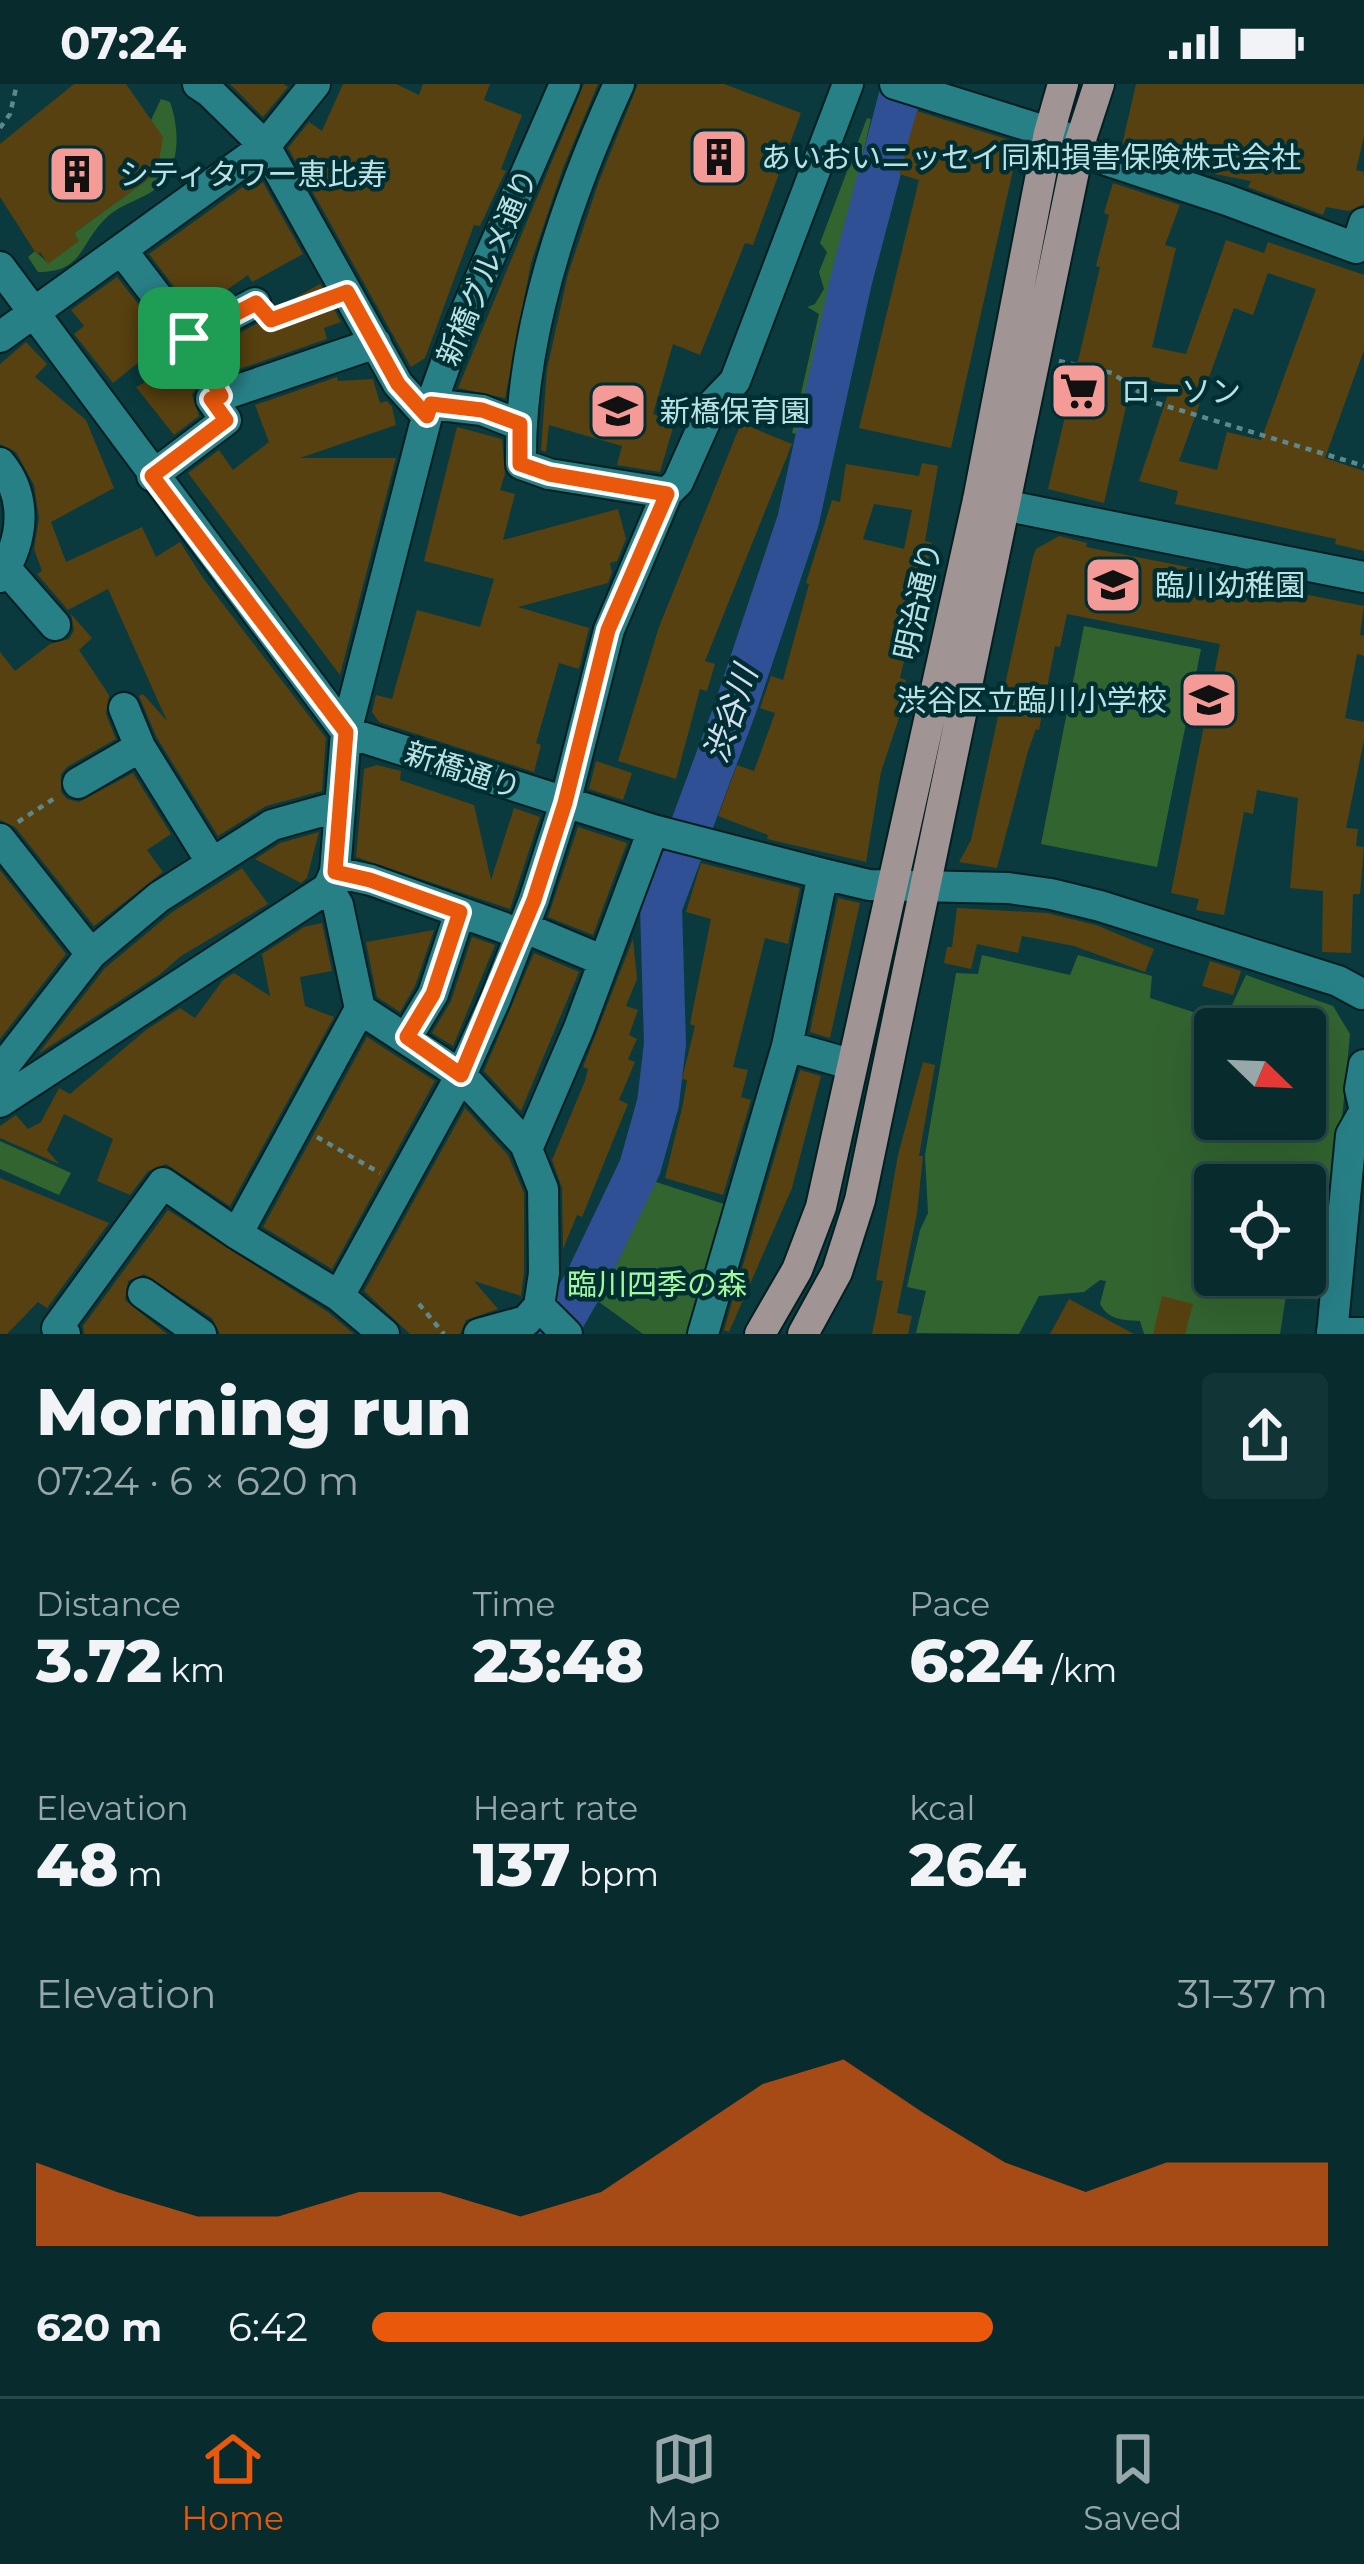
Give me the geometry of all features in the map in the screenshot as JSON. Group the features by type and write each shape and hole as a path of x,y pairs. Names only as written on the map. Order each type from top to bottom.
{"main road":[{"name":"明治通り","path":"803,1334 837,1272 860,1200 926,887 993,504 1049,133 1063,84"},
{"name":"明治通り","path":"760,1334 797,1270 820,1207 890,886 1099,84"}],"street":[{"path":"198,84 266,146 398,384 429,410 482,410 520,424"},
{"path":"0,337 266,146 315,84"},
{"name":"新橋グルメ通り","path":"332,880 346,732 429,410 457,332 565,84"},
{"path":"619,84 592,142 544,294 520,424 520,464 549,474 667,494"},
{"path":"339,1296 461,1075 522,930 565,803 608,630 667,494 678,482 713,404 735,381 848,84"},
{"path":"908,88 1049,133 1356,248 1364,223"},
{"path":"133,244 189,338 256,303"},
{"path":"0,267 346,732"},
{"path":"152,476 226,420 211,399 376,344"},
{"path":"0,463 12,478 23,514 3,573 56,625"},
{"path":"993,504 1364,578"},
{"path":"124,708 140,747 212,863"},
{"name":"新橋通り","path":"346,732 653,830 823,874"},
{"path":"78,783 140,747"},
{"path":"0,1071 91,954 159,897 272,825 340,806"},
{"path":"10,830 91,954"},
{"path":"527,1149 653,830"},
{"path":"703,1334 787,1046 823,874 890,886 1008,889 1100,906 1338,981 1363,995 1364,973"},
{"path":"0,1102 332,880 370,880 604,961"},
{"path":"237,1234 360,1009 332,880"},
{"path":"407,1037 433,994 460,912"},
{"path":"360,1009 461,1075 527,1149 543,1189 544,1274 551,1318 479,1334"},
{"path":"787,1046 850,1064"},
{"path":"1364,1065 1360,1089 1364,1109 1351,1135 1332,1333 1364,1333"},
{"path":"65,1334 57,1328 163,1183 339,1296 384,1334"},
{"path":"143,1293 201,1334"}],"path":[{"path":"0,128 10,114 17,84"},
{"path":"256,303 271,320 347,292"},
{"path":"1058,362 1112,373 1153,402 1364,466"},
{"path":"10,830 78,783"},
{"path":"296,1125 400,1185"},
{"path":"419,1304 444,1334"}],"green space":[{"path":"161,99 170,102 176,127 175,153 167,176 148,194 107,217 72,262 38,272 28,257 35,251 48,263 78,241 74,233 158,172 151,120"},
{"path":"867,118 871,119 797,434 792,433 819,314 807,307 815,304 824,289 819,272 827,252 820,243"},
{"path":"1084,626 1201,649 1157,867 1041,844"},
{"path":"982,955 1070,975 1078,955 1152,976 1150,998 1194,1012 1194,1140 1326,1140 1326,1008 1231,1008 1246,975 1333,1006 1350,1034 1326,1289 1326,1164 1194,1164 1194,1296 1286,1296 1280,1334 1144,1334 1140,1321 1117,1318 1104,1309 1100,1304 1106,1281 1100,1280 1084,1292 1039,1296 1019,1334 916,1333 926,1291 907,1287 928,1213 925,1155 956,973 978,974"},
{"path":"0,1141 71,1173 59,1195 0,1169"},
{"name":"臨川四季の森","path":"653,1181 730,1206 689,1334 643,1334 599,1302"}],"building":[{"name":"シティタワー恵比寿","path":"74,84 126,84 163,137 157,173 74,233 79,241 48,264 40,252 37,255 0,197 0,144"},
{"path":"230,84 284,84 288,87 263,117"},
{"path":"343,84 396,84 419,95 423,84 490,84 484,100 522,115 501,169 506,171 480,226 474,225 425,358 411,367 288,148 309,122 322,131"},
{"path":"584,84 598,84 531,263 505,398 458,388"},
{"path":"638,84 724,84 801,113 753,245 745,243 700,355 673,344 653,414 675,421 660,472 617,465 622,446 549,425 546,452 541,450 547,369 568,274"},
{"path":"1136,84 1364,84 1364,137 1356,170 1364,172 1364,204 1349,211 1326,207 1323,215 1248,187 1251,181 1204,172 1122,145"},
{"path":"917,111 1019,143 951,448 859,428 919,180 899,174"},
{"path":"259,175 303,254 252,282 248,275 194,313 149,254"},
{"path":"1113,183 1180,205 1165,245 1176,248 1152,347 1186,354 1226,240 1264,253 1268,242 1364,275 1364,350 1325,458 1364,471 1364,551 1335,544 1336,539 1175,504 1178,491 1139,481 1171,385 1133,376 1104,503 1048,489 1100,267 1096,266 1109,215 1104,213","holes":["1268,273 1316,289 1261,440 1227,432 1217,470 1179,461 1234,308 1253,315"]},
{"path":"117,277 155,325 147,331 159,346 113,383 74,334 84,326 71,310"},
{"path":"320,284 341,322 324,328 327,339 204,381 192,394 199,416 174,435 136,387 264,320"},
{"path":"26,342 47,364 35,377 86,420 114,488 51,522 66,562 142,527 156,557 180,542 326,738 322,791 266,806 218,836 157,738 139,696 143,694 167,721 108,589 68,610 37,574 42,571 34,549 39,518 34,485 16,452 0,444 0,364"},
{"path":"337,377 338,381 373,379 380,403 387,401 392,407 396,425 300,458 396,458 340,675 188,473 219,450 233,470 269,442 255,405"},
{"path":"741,423 792,444 705,661 715,664 707,691 700,689 676,779 618,761 659,627"},
{"path":"457,427 502,439 505,474 500,490 515,494 503,540 618,509 626,539 617,561 610,563 608,583 518,607 589,628 579,669 559,663 536,743 541,745 534,772 379,722 372,712 376,695 392,699 417,610 480,627 494,579 424,561"},
{"path":"922,463 938,466 925,541 932,543 900,678 906,680 894,716 899,718 881,772 866,862 767,839 768,835 718,816 737,765 754,771 775,713 760,708 771,676 783,680 806,583 832,500 840,502 846,464 919,476","holes":["874,504 912,510 904,549 863,539"]},
{"path":"1059,536 1087,543 1086,547 1364,606 1360,635 1364,636 1364,656 1357,654 1345,718 1364,722 1346,828 1358,829 1356,846 1364,847 1360,894 1353,894 1351,953 1322,952 1323,891 1290,888 1298,798 1257,790 1253,814 1244,812 1224,915 1196,910 1199,899 1171,893 1220,644 1067,614 1060,647 1055,646 1039,730 1028,751 997,868 959,862 971,840 1033,557 1036,549"},
{"path":"71,614 92,638 79,650 109,695 106,714 116,739 67,767 61,774 61,792 79,802 133,773 171,834 147,850 163,872 94,926 15,827 0,820 0,652 15,671 50,644 69,639 74,630"},
{"path":"596,761 632,773 623,800 589,789"},
{"path":"377,765 401,771 400,780 474,805 491,880 514,808 540,817 510,909 356,857 364,769"},
{"path":"578,827 627,843 593,935 548,917"},
{"path":"319,832 307,878 301,883 255,859 280,843"},
{"path":"701,863 800,888 788,944 765,938 733,1067 748,1070 741,1097 751,1100 723,1195 665,1178 683,1104 687,1080 682,1079 695,1026 690,1024 711,919 686,912"},
{"path":"242,868 268,904 181,956 38,1054 105,968 171,913"},
{"path":"0,870 66,954 0,1039"},
{"path":"838,898 860,903 830,1038 810,1032"},
{"path":"957,908 1047,913 1096,925 1154,949 1145,972 1074,946 1022,936 1018,953 977,944 971,969 944,963 947,947 952,947"},
{"path":"322,923 332,971 300,977 305,1006 334,1017 230,1206 166,1164 148,1171 130,1195 97,1181 113,1139 64,1114 47,1150 59,1164 0,1138 0,1126 16,1115 28,1129 41,1122 59,1088 70,1094 146,1030 180,1008 195,1018 223,980 234,973 270,996 262,954 304,927"},
{"path":"434,930 415,986 400,1012 377,997 366,942"},
{"path":"472,937 495,945 453,1046 432,1033 451,1001"},
{"path":"633,939 637,979 626,1006 638,1010 629,1035 637,1039 628,1059 635,1062 619,1100 628,1104 582,1217 577,1215 563,1249 562,1188 552,1160 585,1081 588,1069 583,1067"},
{"path":"534,953 579,972 521,1111 484,1071"},
{"path":"1210,961 1241,971 1233,995 1202,986"},
{"path":"367,1037 435,1081 332,1269 263,1227"},
{"path":"923,1062 935,1065 919,1156 923,1156 917,1213 897,1313 912,1316 908,1334 872,1334 883,1281 876,1280 898,1155"},
{"path":"800,1070 821,1076 792,1188 729,1332 724,1330"},
{"path":"465,1108 508,1155 524,1193 521,1296 474,1281 498,1309 466,1320 460,1334 410,1334 364,1291"},
{"path":"0,1178 109,1223 47,1308 38,1302 7,1334 0,1334"},
{"path":"168,1210 328,1312 354,1334 220,1334 212,1318 144,1274 128,1281 125,1300 167,1334 84,1334 83,1326"},
{"path":"1162,1296 1193,1304 1185,1334 1153,1334"},
{"path":"1069,1299 1134,1334 1050,1334"}],"waterway":[{"name":"渋谷川","path":"555,1334 640,1167 658,1103 665,1044 661,907 798,521 851,281 903,84"}],"place":[{"name":"あいおいニッセイ同和損害保険株式会社","path":"719,157"},
{"name":"シティタワー恵比寿","path":"77,174"},
{"name":"ローソン","path":"1079,391"},
{"name":"新橋保育園","path":"618,411"},
{"name":"臨川幼稚園","path":"1113,585"},
{"name":"渋谷区立臨川小学校","path":"1209,700"}],"route":[{"path":"347,292 398,384 427,416 431,404 482,410 520,424 520,464 549,474 667,494 608,630 565,803 534,900 461,1075 407,1037 433,994 460,912 335,872 346,732 152,476 226,420 211,399 221,396 189,338 256,303 271,320 347,292"}]}
